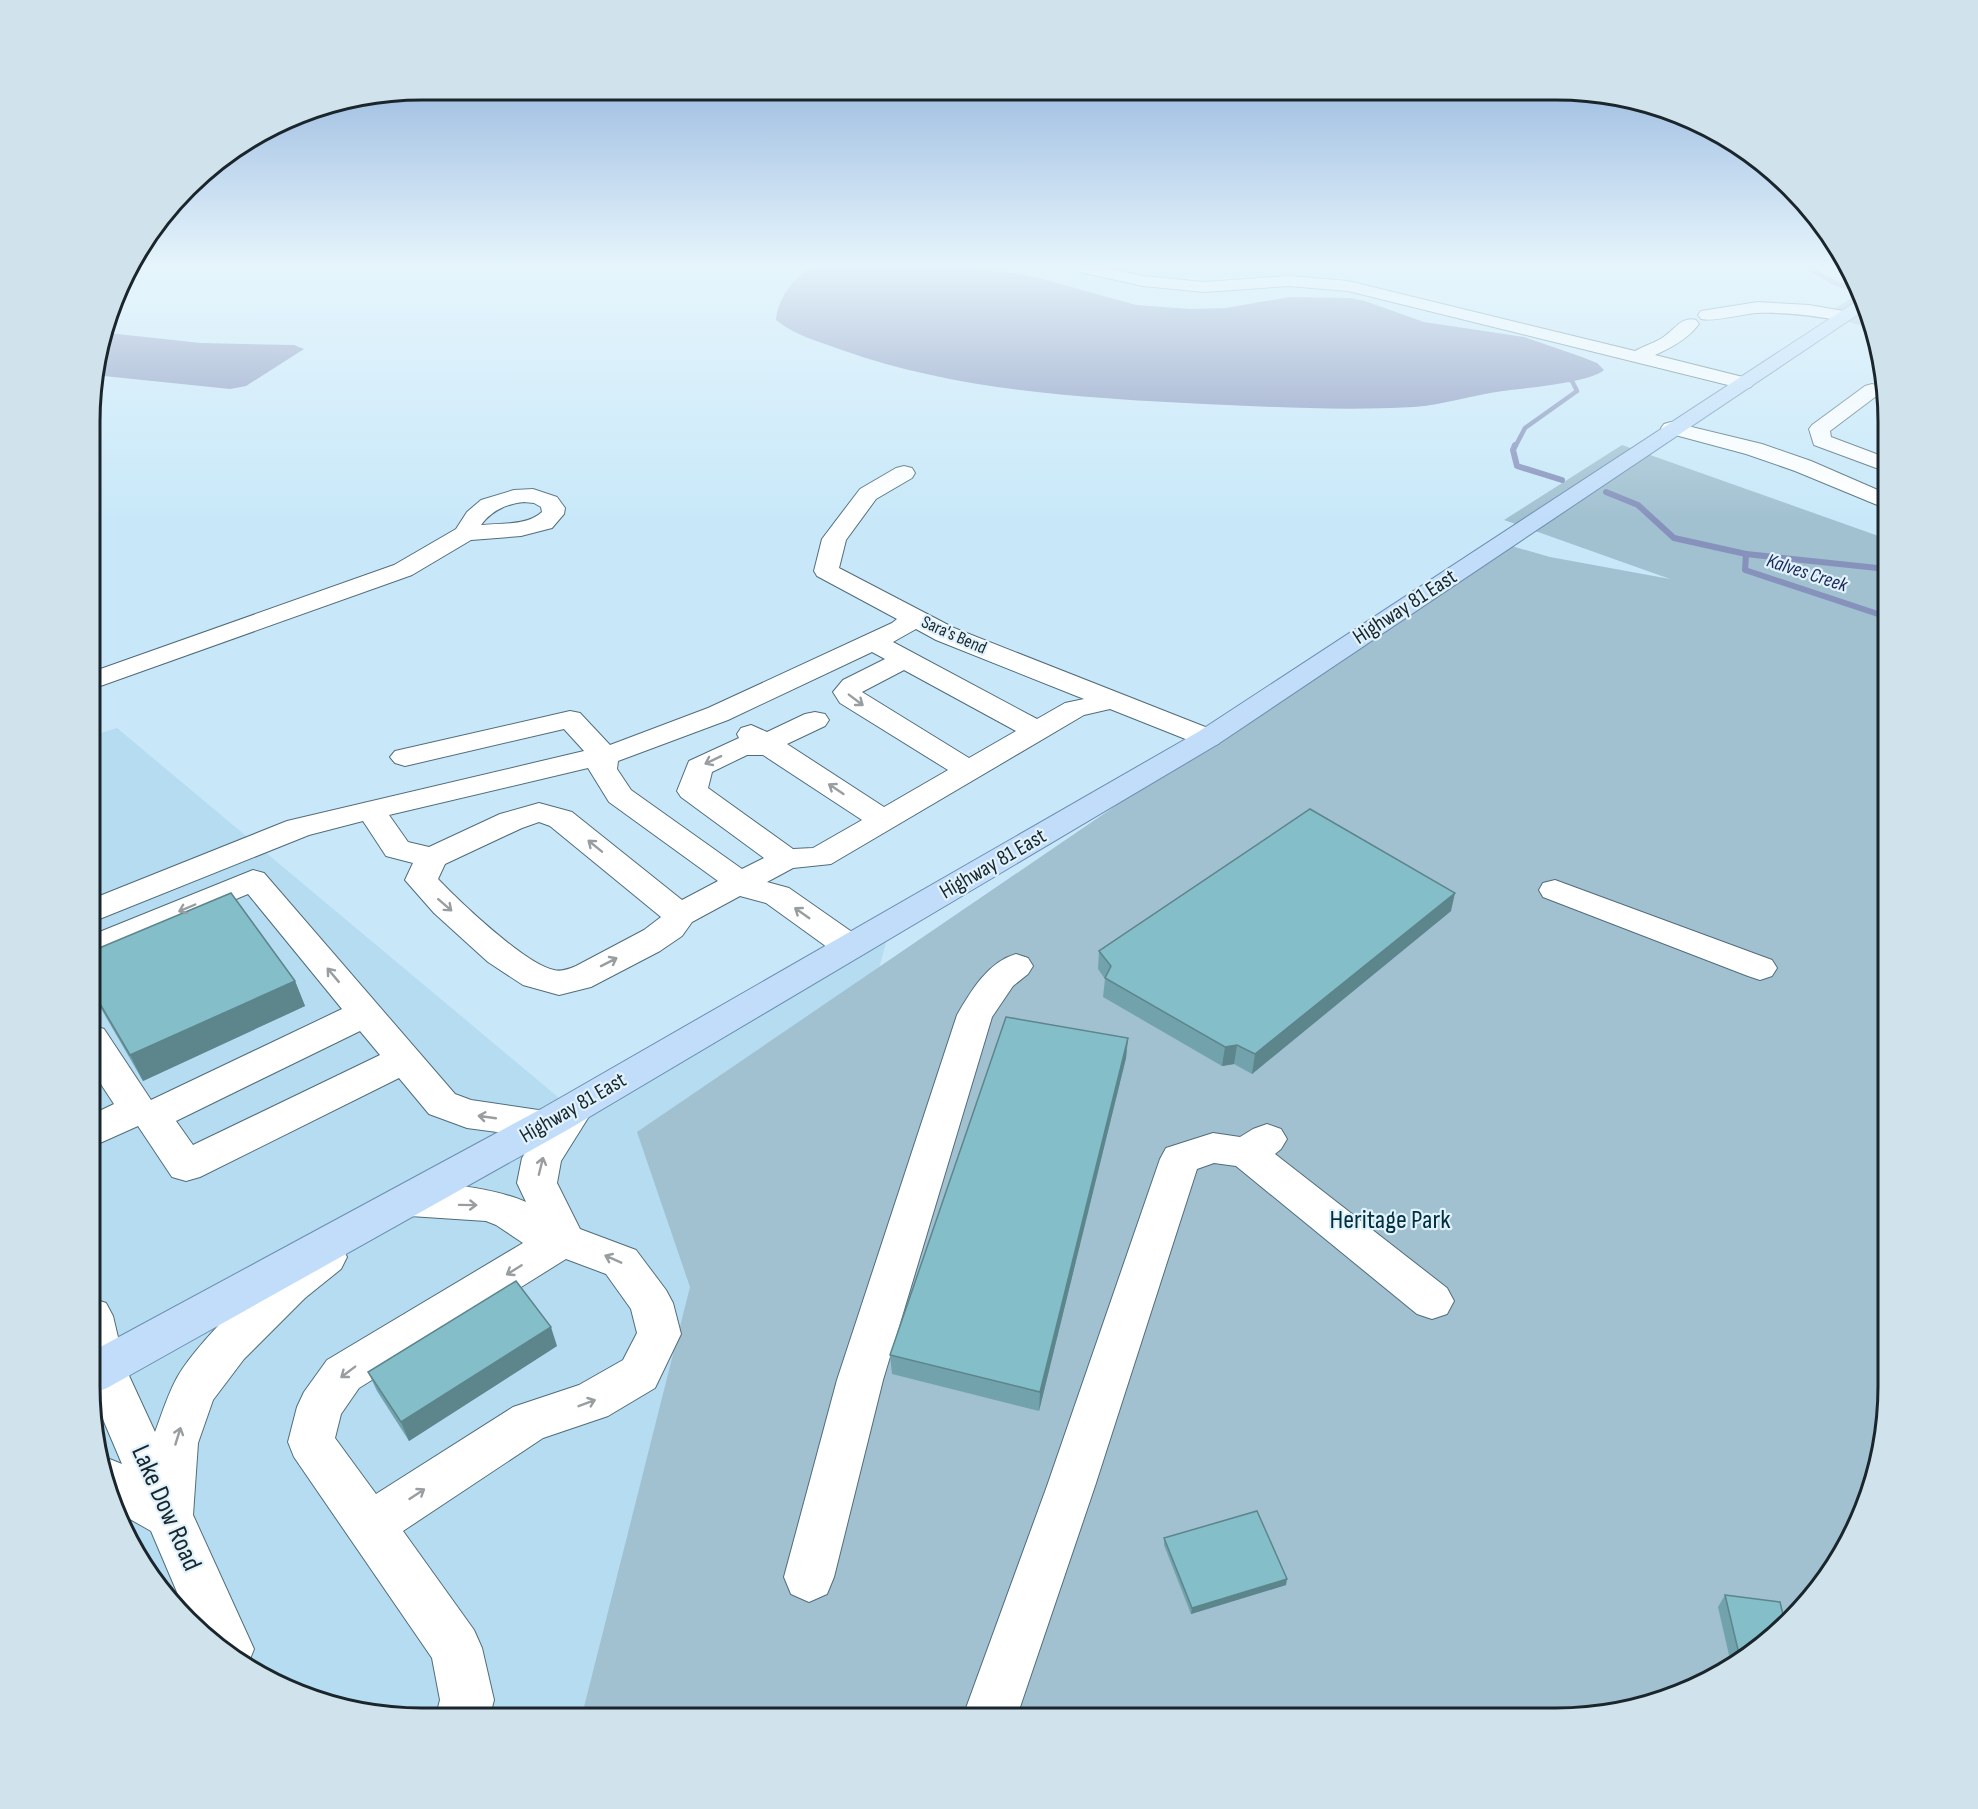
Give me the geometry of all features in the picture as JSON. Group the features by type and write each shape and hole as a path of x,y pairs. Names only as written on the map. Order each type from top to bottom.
{"main road":[{"name":"Highway 81 East","path":"100,1369 561,1115 1208,738 1588,486 1671,428 1789,352"}],"street":[{"path":"1617,352 1744,383"},
{"path":"1636,357 1646,352"},
{"path":"1876,392 1819,429 1821,441 1878,458"},
{"path":"1671,428 1754,449 1878,498"},
{"path":"1844,483 1878,462"},
{"name":"Sara's Bend","path":"904,473 868,494 834,539 826,571 945,634 1077,698"},
{"path":"100,678 403,570 465,533"},
{"path":"100,908 298,828 560,764 605,756 654,741 722,714 901,628 915,618"},
{"path":"872,641 1037,731"},
{"path":"904,659 853,686 847,692 850,697 970,771"},
{"path":"679,915 561,819 539,812 511,820 432,858 421,880 437,898 519,969 549,982 573,980 650,941 676,923 679,915 744,886 786,859 820,857 885,821 1037,731 1077,698 1114,700 1208,738"},
{"path":"722,714 885,821"},
{"path":"405,757 570,719 605,756"},
{"path":"786,859 692,791 699,767 742,746 767,745 815,720"},
{"path":"605,756 602,769 620,796 744,886 756,906 839,953"},
{"path":"370,810 397,849 432,858"},
{"path":"100,945 253,880 442,1104 467,1114 561,1115 542,1158 537,1183 564,1239"},
{"path":"1555,890 1760,968"},
{"path":"808,1577 861,1380 975,1015 1001,978 1016,966"},
{"path":"100,1129 144,1113 366,1013"},
{"path":"100,1050 144,1113 186,1166 404,1059"},
{"path":"992,1708 1071,1486 1180,1159 1213,1148 1256,1146 1432,1301"},
{"path":"368,1526 529,1422 592,1402 639,1374 658,1334 651,1303 621,1262 536,1230 510,1214 487,1205 410,1200"},
{"path":"116,1485 169,1515 175,1443 194,1390 228,1345 290,1285 371,1221"},
{"path":"465,1708 467,1700 456,1648 311,1442 320,1407 343,1374 564,1239"},
{"name":"Lake Dow Road","path":"100,1377 169,1515 224,1641"}],"shaded area":[{"path":"108,352 299,352 246,386 230,389 104,376"},
{"path":"850,352 1569,352 1597,363 1604,370 1597,375 1571,382 1492,393 1424,406 1361,409 1204,404 1067,395 975,384 886,364"},
{"path":"117,728 577,1113 895,910 675,1708 401,1708 339,1698 280,1675 226,1642 180,1599 144,1548 125,1510 111,1470 101,1408 100,733"}],"green space":[{"name":"Heritage Park","path":"1622,445 1878,536 1877,1408 1867,1470 1853,1510 1834,1548 1811,1583 1768,1629 1717,1665 1679,1684 1639,1698 1598,1706 1577,1708 584,1708 690,1287 637,1132 1501,543 1550,557 1670,579 1504,520"}],"building":[{"path":"1310,809 1455,893 1255,1054 1237,1045 1225,1047 1105,978 1111,966 1099,951"},
{"path":"231,893 295,981 130,1055 100,1004 100,948"},
{"path":"1006,1017 1128,1038 1040,1392 890,1355"},
{"path":"516,1281 551,1327 401,1422 368,1372"},
{"path":"1257,1511 1287,1579 1192,1608 1164,1538"},
{"path":"1725,1595 1780,1602 1783,1614 1738,1652"}],"waterway":[{"name":"Kalves Creek","path":"1515,447 1525,428 1577,391 1572,381 1563,377"},
{"name":"Kalves Creek","path":"1515,445 1513,450 1517,466 1562,480"},
{"name":"Kalves Creek","path":"1606,492 1638,505 1674,538 1746,554"},
{"path":"1746,554 1878,568"},
{"name":"Kalves Creek","path":"1746,554 1745,570 1878,614"}]}
